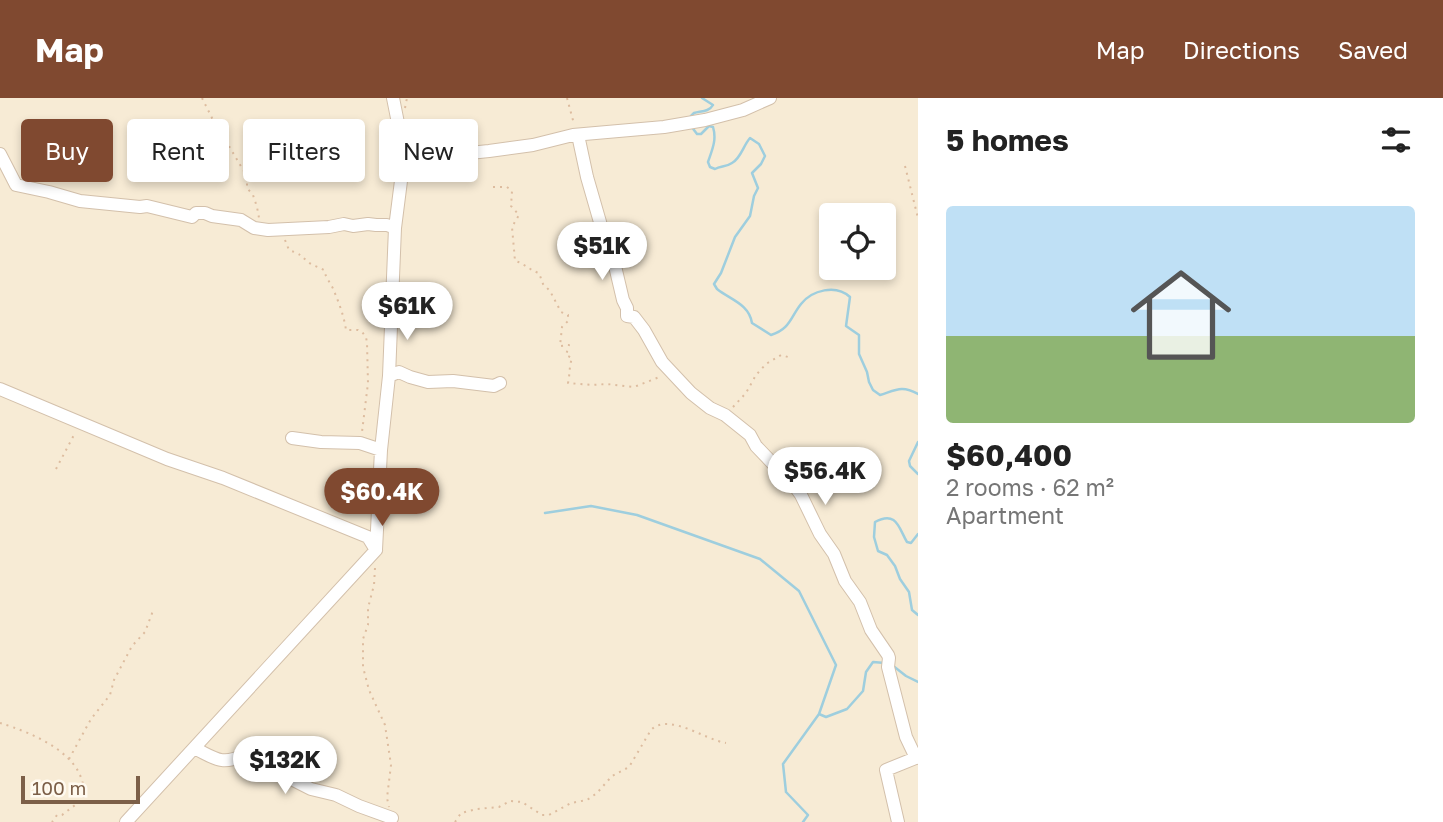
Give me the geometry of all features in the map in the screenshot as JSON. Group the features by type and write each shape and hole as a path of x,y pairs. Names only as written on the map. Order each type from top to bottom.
{"street":[{"path":"393,98 397,119"},
{"path":"478,151 533,145 578,135 664,127 705,120 743,110 770,98"},
{"path":"578,135 587,177 608,245 608,254 615,265 627,316 634,317 663,362 691,393 750,435 761,452 786,474 801,495 820,534 834,554 845,581 860,602 872,630 889,658 888,667 906,737 917,757 886,770 898,822"},
{"path":"0,154 16,185 80,201 147,206 192,217 196,213 205,213 241,220 260,229 329,228 368,223 387,225 395,229"},
{"path":"126,822 376,550 381,450 390,376 395,229 401,182"},
{"path":"390,376 399,372 428,382 453,381 492,386 500,383"},
{"path":"0,389 167,459 223,478 368,537 376,550"},
{"path":"292,438 360,443 381,450"},
{"path":"194,748 218,760 231,761 244,755 250,757 311,789 336,795 392,818"}],"path":[{"path":"202,98 212,118 224,132 226,141 245,173 247,188 257,207 260,229"},
{"path":"567,98 578,135"},
{"path":"905,166 918,218"},
{"path":"493,187 507,187 512,191 511,206 519,215 512,226 515,261 524,263 539,273 561,312 568,315 568,321 562,327 560,343 560,346 569,345 566,355 572,358 568,383 634,387 671,371"},
{"path":"283,238 287,241 289,250 299,253 324,270 342,311 346,330 358,330 366,337 368,383 360,443"},
{"path":"724,415 732,410 766,364 781,355 788,357"},
{"path":"56,469 80,422"},
{"path":"376,550 374,585 368,608 368,625 363,639 363,667 369,690 385,725 391,765 387,798 392,818"},
{"path":"69,759 91,719 110,695 117,674 132,646 145,632 154,608"},
{"path":"0,723 25,731 60,751 79,773 83,783 83,799 62,816 57,815 52,822"},
{"path":"455,822 461,813 499,807 510,802 522,802 542,815 549,815 571,803 587,800 597,793 611,776 629,767 651,730 662,723 702,733 726,743"}],"shaded area":[{"path":"0,98 918,98 918,822 0,822"}],"waterway":[{"path":"691,116 713,105 702,98"},
{"path":"691,126 697,134 701,134 709,126 713,127 714,141 708,162 710,167 715,169 735,161 750,138 759,144 765,156 752,173 758,188 750,216 735,237 714,284 717,289 743,307 752,323 771,335 786,326 801,304 811,295 824,290 844,293 850,297 846,326 859,335 859,354 873,390 880,395 903,389 918,394"},
{"path":"918,442 909,461 918,474"},
{"path":"545,513 591,506 637,515 760,559 799,591 836,665 819,714 783,764 786,792 808,815 803,822"},
{"path":"918,534 911,543 907,542 893,520 888,518 875,522 874,537 878,551 887,555 895,566 909,592 912,610 918,615"},
{"path":"819,714 826,717 847,709 863,691 866,672 873,662 885,663"},
{"path":"892,665 918,682"}]}
